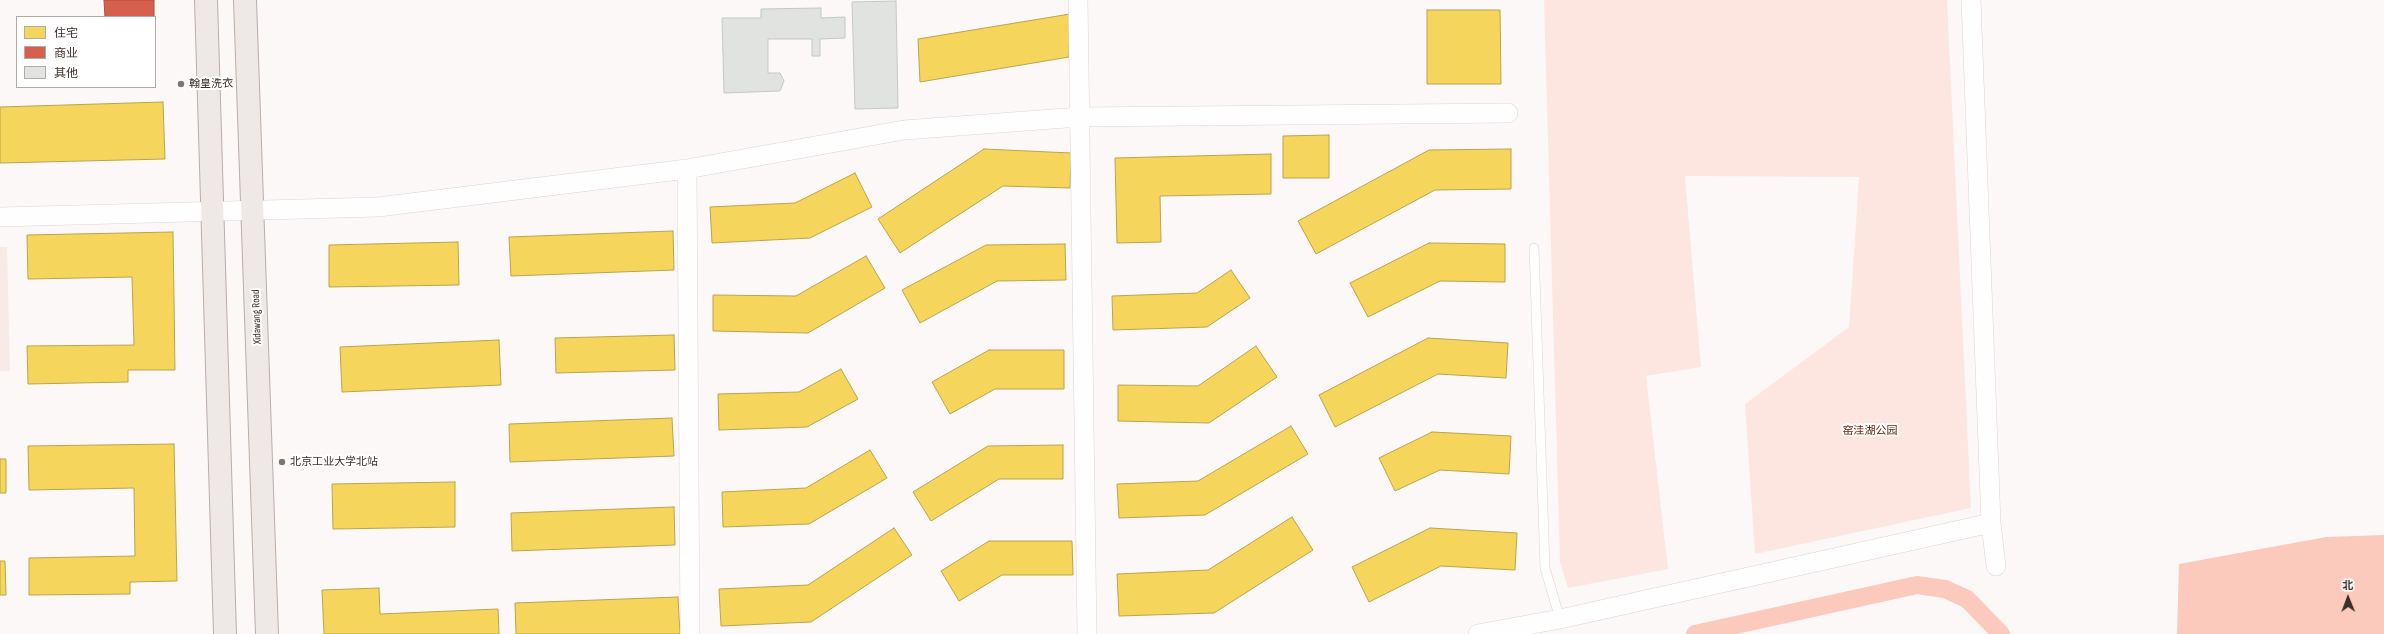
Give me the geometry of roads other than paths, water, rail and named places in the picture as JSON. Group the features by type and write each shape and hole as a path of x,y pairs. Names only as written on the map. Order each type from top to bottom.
{"main road":[{"path":"206,0 225,634"},
{"name":"Xidawang Road","path":"245,0 254,210 267,634"}],"street":[{"path":"1078,0 1087,634"},
{"path":"1971,0 1991,523 1996,566"},
{"path":"0,217 212,210 378,207 687,169 904,130 1080,117 1508,113"},
{"path":"687,169 690,634"},
{"path":"1478,634 1560,619 1991,523"}],"lane":[{"path":"1534,248 1545,568 1560,619"}],"waterway":[{"path":"1695,634 1917,585 1945,589 1967,599 2001,634"}],"place":[{"name":"翰皇洗衣","path":"181,84"},
{"name":"北京工业大学北站","path":"282,462"}],"park label":[{"name":"窑洼湖公园","path":"1870,431"}]}
